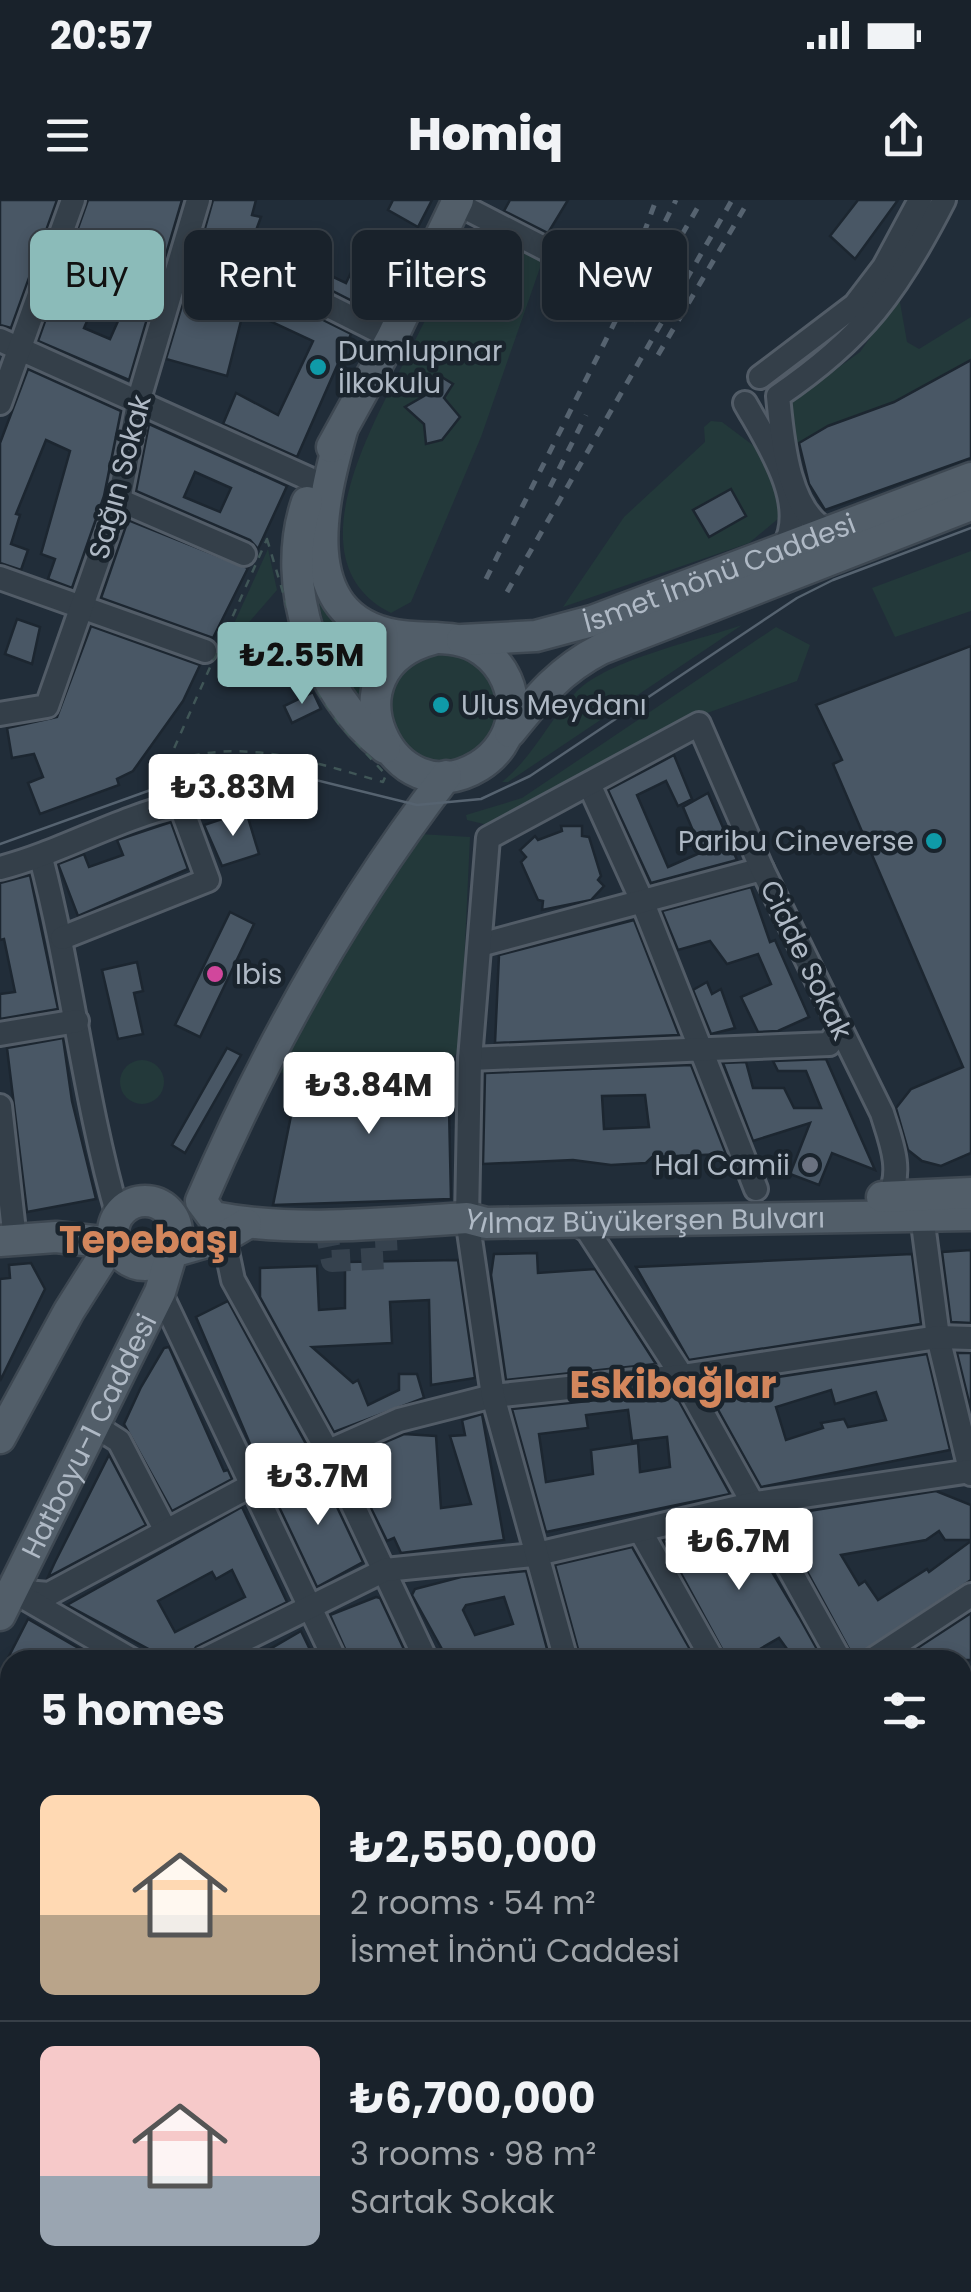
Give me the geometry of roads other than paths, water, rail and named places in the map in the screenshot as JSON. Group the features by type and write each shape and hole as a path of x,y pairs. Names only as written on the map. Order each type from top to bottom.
{"main road":[{"path":"394,756 377,726 376,691 393,660 411,646 446,639 487,653 506,678 512,708 505,738 480,765 446,776 418,771 394,756 370,736 342,703 311,638 298,572 301,518 314,481 392,338 457,202"},
{"name":"İsmet İnönü Caddesi","path":"342,430 320,520 320,545 332,587 342,604 374,629 446,639 536,636 564,630 971,478"},
{"name":"İsmet İnönü Caddesi","path":"505,738 547,685 572,664 600,649 971,506"},
{"name":"Hatboyu-1 Caddesi","path":"6,1603 160,1292 200,1226 337,929 446,776"},
{"name":"Yılmaz Büyükerşen Bulvarı","path":"467,1218 490,1206 971,1192"},
{"path":"4,1422 126,1208 146,1202 200,1226 467,1218"},
{"name":"Yılmaz Büyükerşen Bulvarı","path":"467,1218 486,1223 971,1216"},
{"path":"115,1230 138,1263 157,1261 200,1226"},
{"path":"8,1241 115,1230"}],"street":[{"path":"0,403 10,344 73,200"},
{"name":"Sağın Sokak","path":"190,230 198,200"},
{"path":"784,547 793,532 793,513 773,452 745,403 745,386 855,305 884,268 920,200"},
{"path":"745,403 764,412 774,406 778,396 848,344 872,319 944,200"},
{"path":"457,202 542,247"},
{"name":"Sağın Sokak","path":"0,714 47,706 119,500 139,399 184,253"},
{"path":"332,308 392,338"},
{"path":"10,344 314,481"},
{"path":"760,376 772,380 778,396 784,447 805,512 814,524 828,531"},
{"path":"119,500 244,554"},
{"path":"0,578 205,650"},
{"name":"Cidde Sokak","path":"589,784 699,724 762,869 835,1004 839,1030 882,1113 895,1156 894,1188 888,1197"},
{"path":"559,1650 493,1396 467,1218 470,1058 488,838 589,784 643,903 756,1189"},
{"path":"0,868 41,858 145,812 180,804 208,880 62,938"},
{"path":"41,858 62,938 115,1230"},
{"path":"480,945 762,869"},
{"path":"0,1034 78,1021"},
{"path":"470,1058 829,1044 839,1030"},
{"path":"0,1106 8,1241"},
{"path":"222,1650 384,1570 533,1555 756,1503 970,1472 938,1337 922,1216"},
{"path":"575,1222 588,1232 682,1376 835,1650"},
{"path":"200,1226 327,1450 421,1650"},
{"path":"160,1292 330,1650"},
{"path":"6,1603 49,1594 254,1484 399,1420 493,1396 682,1376 938,1337 971,1338"},
{"path":"94,1425 119,1441 166,1531"},
{"path":"641,1532 707,1650"},
{"path":"887,1650 971,1594"},
{"path":"6,1603 110,1650"}],"tunnel":[{"path":"325,1225 332,1261 387,1258 385,1223"}],"tram line":[{"path":"0,844 223,764 247,763 417,805 481,799 530,776 797,598 833,580 971,528"}],"railway":[{"path":"645,230 656,200"},
{"path":"486,579 676,200"},
{"path":"632,321 702,200"},
{"path":"507,592 732,200"},
{"path":"658,355 749,200"},
{"path":"550,487 586,415"}],"place":[{"name":"Dumlupınar İlkokulu","path":"318,367"},
{"name":"Ulus Meydanı","path":"441,705"},
{"name":"Paribu Cineverse","path":"934,841"},
{"name":"Ibis","path":"215,974"},
{"name":"Hal Camii","path":"810,1165"}],"district":[{"name":"Tepebaşı","path":"149,1239"},
{"name":"Eskibağlar","path":"673,1384"}]}
